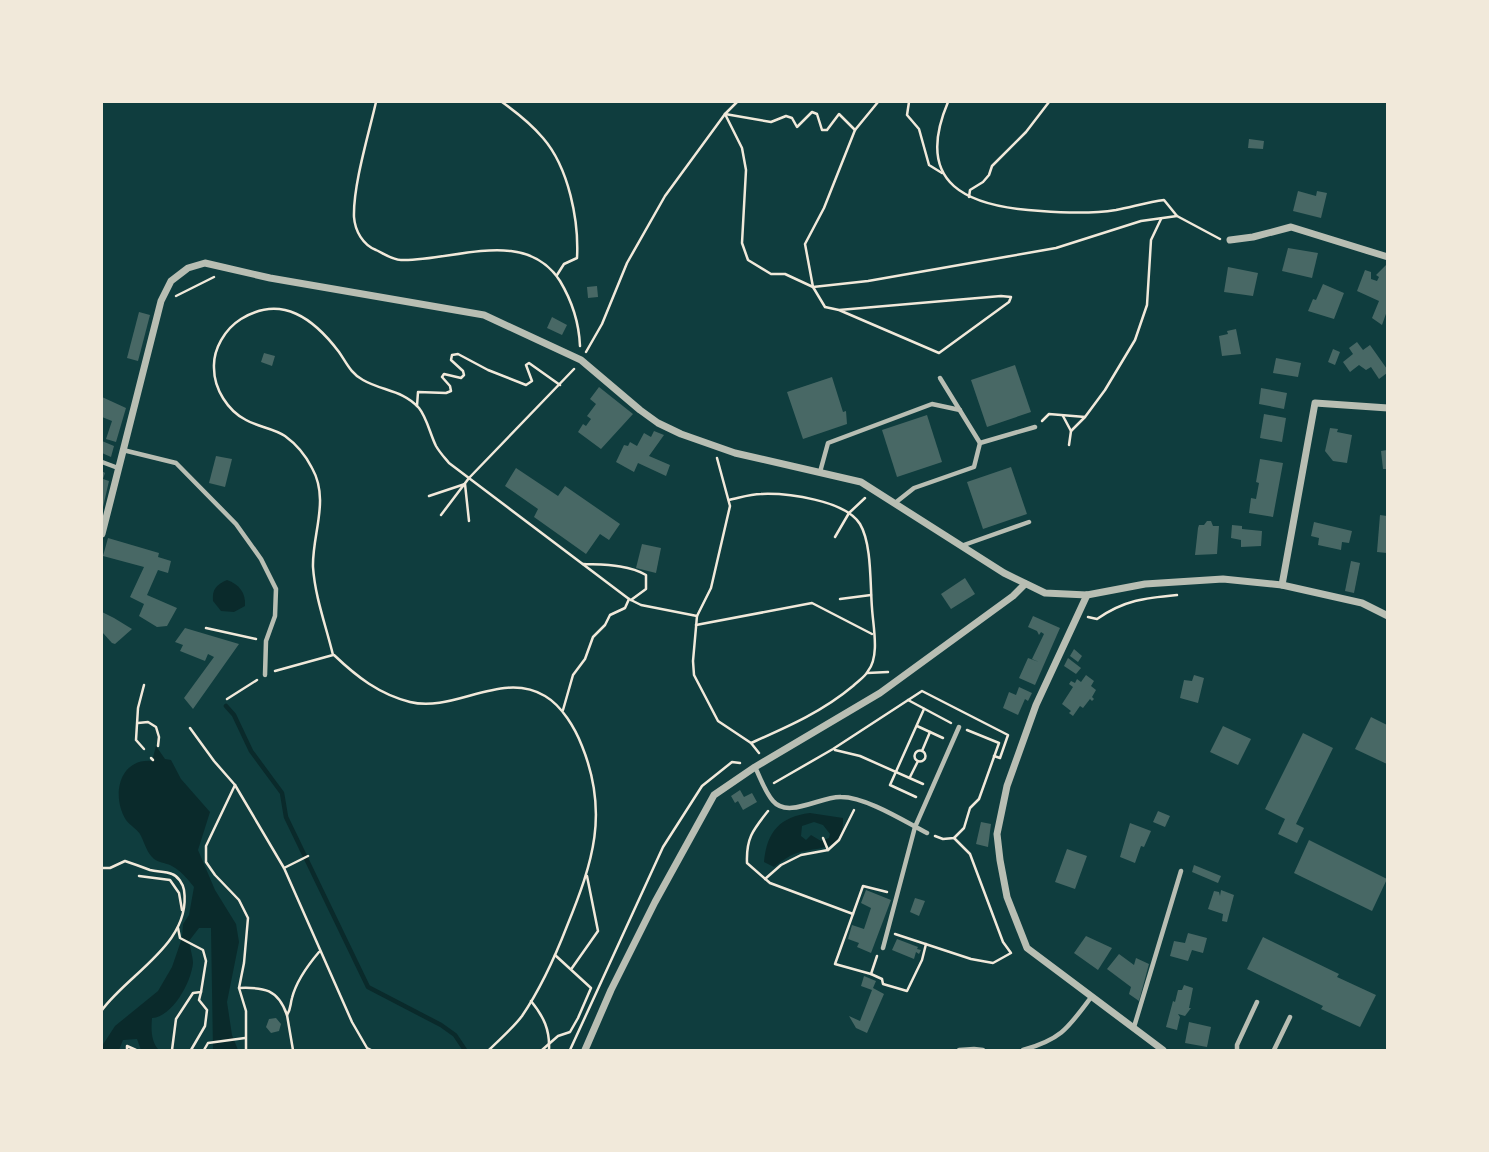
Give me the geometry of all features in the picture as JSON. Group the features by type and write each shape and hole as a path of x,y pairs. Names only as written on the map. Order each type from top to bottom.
{"street":[{"path":"1230,240 1291,227 1388,257"},
{"path":"102,534 161,301 171,281 188,268 205,263 270,278 484,315 581,360 658,423 719,449 861,482 961,546 1045,593 1087,595 1145,584 1223,579 1282,585 1362,603 1388,616"},
{"path":"1282,585 1315,403 1388,408"},
{"path":"585,1051 611,989 714,795 757,766 880,693 1013,596 1025,584"},
{"path":"1087,595 1036,705 1007,786 997,834 1007,897 1027,948 1163,1051"}],"lane":[{"path":"894,503 914,488 974,467 980,443 940,379"},
{"path":"820,473 828,443 932,404 960,410"},
{"path":"980,443 1035,427"},
{"path":"122,450 176,463 236,524 261,559 276,589 275,616 266,641 265,675"},
{"path":"102,462 118,468"},
{"path":"961,546 1029,522"},
{"path":"883,948 915,827 959,726"},
{"path":"757,766 774,803 787,808 842,797 859,801 927,833"},
{"path":"1134,1028 1181,871"},
{"path":"1023,1051 1045,1044 1066,1031 1092,996"},
{"path":"1237,1051 1257,1002"},
{"path":"1274,1051 1290,1017"},
{"path":"958,1051 983,1051"}],"path":[{"path":"376,102 360,174 354,217 359,235 369,247 398,260 494,250 520,252 543,262 572,300 580,335 581,360"},
{"path":"502,102 544,139 568,182 578,235 577,258 564,264 556,276"},
{"path":"441,515 469,478 581,360 601,324 627,263 659,207 725,114 737,102"},
{"path":"839,310 1011,297 1009,302 939,354 839,310 825,307 813,287 805,244 824,208 836,172 855,130 878,102"},
{"path":"909,102 907,115 919,129 929,165 969,197 1015,210 1079,213 1116,210 1164,200 1178,216 1217,239 1230,240"},
{"path":"942,173 937,153 940,121 948,102"},
{"path":"969,197 970,190 983,182 992,166 1026,132 1049,102"},
{"path":"725,114 771,122 786,117 792,118 797,127 812,112 817,114 822,130 827,130 839,114 855,130"},
{"path":"725,114 742,148 746,170 742,243 748,260 771,274 785,274 813,287 868,281 1056,248 1141,221 1178,216"},
{"path":"1071,431 1105,390 1135,340 1147,305 1151,240 1162,218"},
{"path":"161,301 167,301 233,268"},
{"path":"489,1051 521,1018 544,981 587,876 596,819 592,774 578,735 562,712 545,696 508,687 437,703 412,703 363,682 333,655 316,591 313,565 321,513 314,470 300,450 284,435 246,420 232,410 219,391 214,368 216,350 225,333 237,321 266,308 295,312 324,334 361,379 398,392 417,407 438,449 449,463 630,600 641,605 697,616"},
{"path":"417,407 418,392 451,391 442,377 444,374 461,378 464,375 452,360 453,355 458,354 488,370 526,385 532,381 526,365 529,363 560,385"},
{"path":"1049,414 1085,417"},
{"path":"1063,416 1071,431 1069,445"},
{"path":"719,449 716,453 718,466 730,506 711,588 697,616 692,661 694,675 718,721 751,743 760,754 757,766"},
{"path":"429,496 465,484"},
{"path":"465,484 469,521"},
{"path":"835,537 849,513 872,490"},
{"path":"729,500 760,494 800,496 849,513 860,524 867,544 874,635 873,657 867,673 832,703 751,743"},
{"path":"562,712 573,675 585,659 593,637 605,625 610,615 625,608 630,600 646,589 646,575 621,567 583,564"},
{"path":"840,599 871,594"},
{"path":"1078,615 1097,619 1115,607 1131,601 1180,594"},
{"path":"696,625 812,603 874,635"},
{"path":"206,628 266,641"},
{"path":"227,699 265,675 333,655"},
{"path":"144,685 136,740 144,749"},
{"path":"766,788 922,691 1008,735 1000,758 994,756"},
{"path":"908,700 999,743 979,799 970,808 964,828 954,838 943,839 927,833"},
{"path":"920,798 890,785 925,709"},
{"path":"138,723 148,722 156,727 158,746"},
{"path":"916,725 946,739"},
{"path":"190,728 235,785 284,868 352,1023 371,1051"},
{"path":"910,778 918,761 925,758 922,751 930,733"},
{"path":"832,749 860,756 926,785"},
{"path":"906,749 915,753 922,751"},
{"path":"915,753 918,761"},
{"path":"235,785 206,846 206,862 215,876 239,900 248,918 239,988 246,1011 246,1051"},
{"path":"765,879 781,865 801,855 828,850 839,840 859,801"},
{"path":"774,803 752,830 747,863 770,883 853,914"},
{"path":"823,838 828,850"},
{"path":"887,931 971,959 993,963 1010,953 1003,942 970,854 954,838"},
{"path":"284,868 308,856"},
{"path":"102,868 125,862 172,874 183,884 186,899 178,928 156,958 134,975 102,1010"},
{"path":"139,876 170,880 180,893 182,913"},
{"path":"572,968 598,931 587,876"},
{"path":"897,894 863,886 835,964 871,974 882,979 883,984 907,991 922,960 926,944"},
{"path":"178,928 180,937 203,950 206,961 199,1000 207,1010 205,1026 191,1051"},
{"path":"871,974 877,953 883,948"},
{"path":"287,1016 298,983 319,952"},
{"path":"542,1051 550,1041 569,1032 591,988 555,955"},
{"path":"239,988 258,987 273,993 282,1002 293,1051"},
{"path":"172,1051 177,1019 193,993 201,992"},
{"path":"531,1001 547,1024 549,1051"},
{"path":"204,1051 208,1043 246,1037"},
{"path":"127,1051 127,1046 136,1051"},
{"path":"494,1046 498,1051"}],"water":[{"path":"227,580 238,587 244,597 245,606 234,612 221,611 213,601 216,588"},
{"path":"156,746 165,759 171,760 181,779 210,812 198,850 215,890 236,924 239,942 227,1002 232,1035 238,1050 213,1050 211,928 199,928 189,941 193,963 189,980 167,1012 152,1018 153,1039 159,1050 141,1050 137,1039 123,1040 119,1050 103,1050 102,1046 115,1026 158,991 172,967 182,938 183,924 189,915 194,887 177,869 152,857 140,834 121,810 119,790 125,772 141,762 152,761"},
{"path":"810,813 843,818 840,837 829,846 794,854 774,867 764,862 768,842 777,827","holes":["814,822 823,825 830,834 829,838 821,841 811,835 806,840 801,836 802,826"]}],"building":[{"path":"1249,139 1264,141 1263,149 1248,148"},
{"path":"1298,191 1316,196 1317,191 1327,193 1321,218 1293,211"},
{"path":"1288,248 1318,253 1312,278 1282,271"},
{"path":"1387,264 1387,311 1382,325 1372,318 1379,301 1357,291 1365,270 1371,272 1371,279 1377,281 1379,277 1376,275"},
{"path":"1228,267 1258,273 1253,296 1224,292"},
{"path":"1323,284 1344,293 1334,319 1308,311"},
{"path":"597,286 598,297 588,298 587,287"},
{"path":"139,312 150,315 138,361 127,358"},
{"path":"552,317 567,325 562,335 547,328"},
{"path":"1236,329 1241,354 1222,356 1219,336"},
{"path":"1357,342 1363,350 1370,345 1387,373 1379,379 1371,367 1366,370 1359,365 1350,372 1343,362 1353,354 1349,348"},
{"path":"1333,349 1340,352 1335,365 1328,362"},
{"path":"264,353 275,356 272,366 261,362"},
{"path":"1276,358 1301,363 1298,377 1273,373"},
{"path":"1015,365 1031,412 987,427 971,380"},
{"path":"832,377 843,412 846,411 847,424 803,439 787,392"},
{"path":"599,387 633,414 601,449 578,432 583,424 586,426 591,419 587,416 596,404 590,399"},
{"path":"1261,388 1287,393 1284,409 1259,404"},
{"path":"102,397 126,408 116,442 106,439 112,421 102,417"},
{"path":"1264,414 1286,418 1282,442 1260,438"},
{"path":"927,415 942,462 897,477 882,430"},
{"path":"1330,428 1352,435 1347,463 1333,461 1325,451"},
{"path":"654,431 664,435 649,456 670,465 666,476 638,463 634,472 616,462 624,445 628,446 630,442 637,446 644,433 651,437"},
{"path":"102,441 114,446 111,457 102,453"},
{"path":"1387,450 1387,469 1383,469 1381,451"},
{"path":"216,456 232,459 225,487 209,483"},
{"path":"1260,459 1283,463 1273,517 1249,513 1251,498 1256,499"},
{"path":"1011,467 1027,514 983,529 967,482"},
{"path":"516,468 558,496 565,486 620,524 609,540 600,534 586,554 534,517 538,509 505,486"},
{"path":"102,471 105,473 103,479 109,481 103,507"},
{"path":"1380,515 1387,516 1387,553 1377,552"},
{"path":"1211,521 1213,526 1219,526 1217,554 1195,555 1199,525 1204,525"},
{"path":"1314,522 1352,531 1349,543 1342,542 1341,550 1318,545 1319,538 1311,536"},
{"path":"1232,525 1262,531 1261,546 1241,547 1241,540 1231,538"},
{"path":"108,538 159,553 158,557 171,561 168,573 158,570 147,595 177,608 167,626 157,627 139,616 144,604 130,597 144,567 103,556"},
{"path":"642,544 661,548 656,573 636,568"},
{"path":"1351,561 1360,563 1354,593 1345,591"},
{"path":"965,578 975,594 951,609 941,594"},
{"path":"102,612 132,629 115,644 102,632"},
{"path":"1033,616 1060,628 1035,685 1019,678 1028,658 1039,662 1032,659 1044,634 1041,632 1039,635 1028,627"},
{"path":"185,628 239,644 193,709 184,698 214,657 208,654 205,661 180,651 183,645 175,642"},
{"path":"1074,649 1082,656 1078,662 1070,656"},
{"path":"1068,658 1081,668 1076,674 1064,666"},
{"path":"1086,675 1094,681 1091,686 1096,690 1092,697 1094,699 1090,699 1083,708 1080,706 1073,716 1062,704 1073,687 1069,684 1071,681 1075,683 1077,679 1081,682"},
{"path":"1194,675 1204,678 1198,703 1180,698 1184,680 1192,681"},
{"path":"1019,687 1032,693 1028,701 1025,699 1018,715 1003,708 1009,692 1016,695"},
{"path":"1371,717 1387,725 1387,764 1355,749"},
{"path":"1223,726 1251,739 1238,765 1210,752"},
{"path":"1303,733 1333,748 1296,824 1304,828 1297,843 1278,834 1285,819 1265,809"},
{"path":"740,790 744,797 752,793 757,802 743,810 731,796"},
{"path":"1158,811 1170,816 1165,827 1153,822"},
{"path":"981,822 991,824 988,847 976,844"},
{"path":"1130,823 1151,831 1144,847 1141,846 1135,863 1120,857"},
{"path":"1309,840 1387,879 1372,911 1294,873"},
{"path":"1067,849 1087,856 1075,889 1055,882"},
{"path":"1194,865 1221,876 1218,883 1192,872"},
{"path":"866,890 891,900 871,953 857,947 859,943 848,939 852,925 864,929 871,908 861,903"},
{"path":"1221,890 1234,895 1227,922 1222,921 1223,914 1208,909 1214,891 1219,892 1220,896"},
{"path":"915,898 925,901 919,916 910,912"},
{"path":"1188,933 1207,938 1203,953 1192,950 1188,961 1170,956 1174,941 1185,943"},
{"path":"1086,936 1112,948 1098,970 1074,953"},
{"path":"1263,937 1376,995 1360,1027 1247,969"},
{"path":"897,939 918,947 917,949 921,950 919,954 916,952 914,959 892,950"},
{"path":"1119,954 1134,965 1136,958 1149,964 1139,1001 1129,994 1131,987 1107,969"},
{"path":"864,976 876,981 873,988 884,994 867,1033 856,1028 849,1016 860,1021 872,990 861,986"},
{"path":"1184,985 1193,988 1191,1008 1185,1016 1178,1014 1180,1017 1177,1030 1166,1027 1173,1001 1175,1002 1178,990 1182,990"},
{"path":"276,1018 281,1024 279,1031 271,1033 266,1027 269,1019"},
{"path":"1189,1022 1211,1027 1207,1047 1185,1043"}],"waterway":[{"path":"226,706 234,715 251,751 282,793 286,817 368,987 441,1025 455,1035 465,1050"}]}
